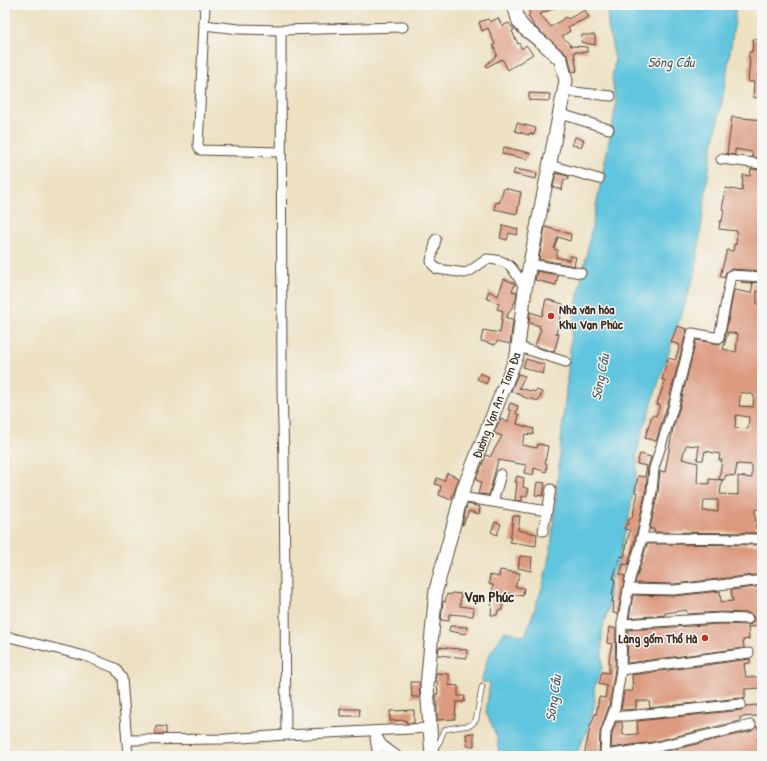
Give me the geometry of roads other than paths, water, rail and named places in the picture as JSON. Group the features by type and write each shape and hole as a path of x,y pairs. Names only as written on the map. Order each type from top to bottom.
{"main road":[{"name":"Đường Vạn An - Tam Đa","path":"432,754 427,686 436,590 461,497 517,355 525,290 565,91 566,81 561,60 519,22 514,5"}],"street":[{"path":"205,5 198,145 200,150 282,152"},
{"path":"204,25 239,29 281,30 403,28"},
{"path":"281,30 282,390 286,735"},
{"path":"565,91 611,96"},
{"path":"561,114 610,129"},
{"path":"721,159 762,164"},
{"path":"550,164 600,179"},
{"path":"436,239 431,260 432,264 437,269 465,272 470,271 487,259 504,261 511,266 525,290"},
{"path":"530,264 581,273"},
{"path":"752,725 653,748 605,755 606,732 615,708 621,670 622,624 628,589 652,491 654,468 674,405 692,333 719,338 731,275 762,277"},
{"path":"519,347 566,362"},
{"path":"493,502 500,474"},
{"path":"544,531 551,489"},
{"path":"461,497 547,511"},
{"path":"641,538 762,539"},
{"path":"628,589 674,590 755,581"},
{"path":"622,624 720,618 748,619"},
{"path":"5,636 85,656 115,668 122,678 128,756"},
{"path":"621,670 749,653"},
{"path":"612,716 627,716 741,704"},
{"path":"127,740 225,739 430,728"},
{"path":"374,731 378,756"},
{"path":"374,731 382,745 397,756"}],"lane":[{"path":"432,754 446,729 471,725 476,720 482,687"}],"water":[{"name":"Sông Cầu","path":"607,5 735,5 735,21 723,96 711,154 695,273 642,433 636,456 637,469 629,517 617,565 610,579 609,606 602,630 602,669 594,688 595,700 592,717 578,750 578,756 499,756 497,737 486,712 490,682 481,682 488,657 505,631 525,636 543,585 551,547 572,327 616,106 612,78 615,59 608,26"}],"place":[{"name":"Nhà văn hóa Khu Vạn Phúc","path":"551,316"},
{"name":"Làng gốm Thổ Hà","path":"705,638"}],"district":[{"name":"Vạn Phúc","path":"489,597"}]}
